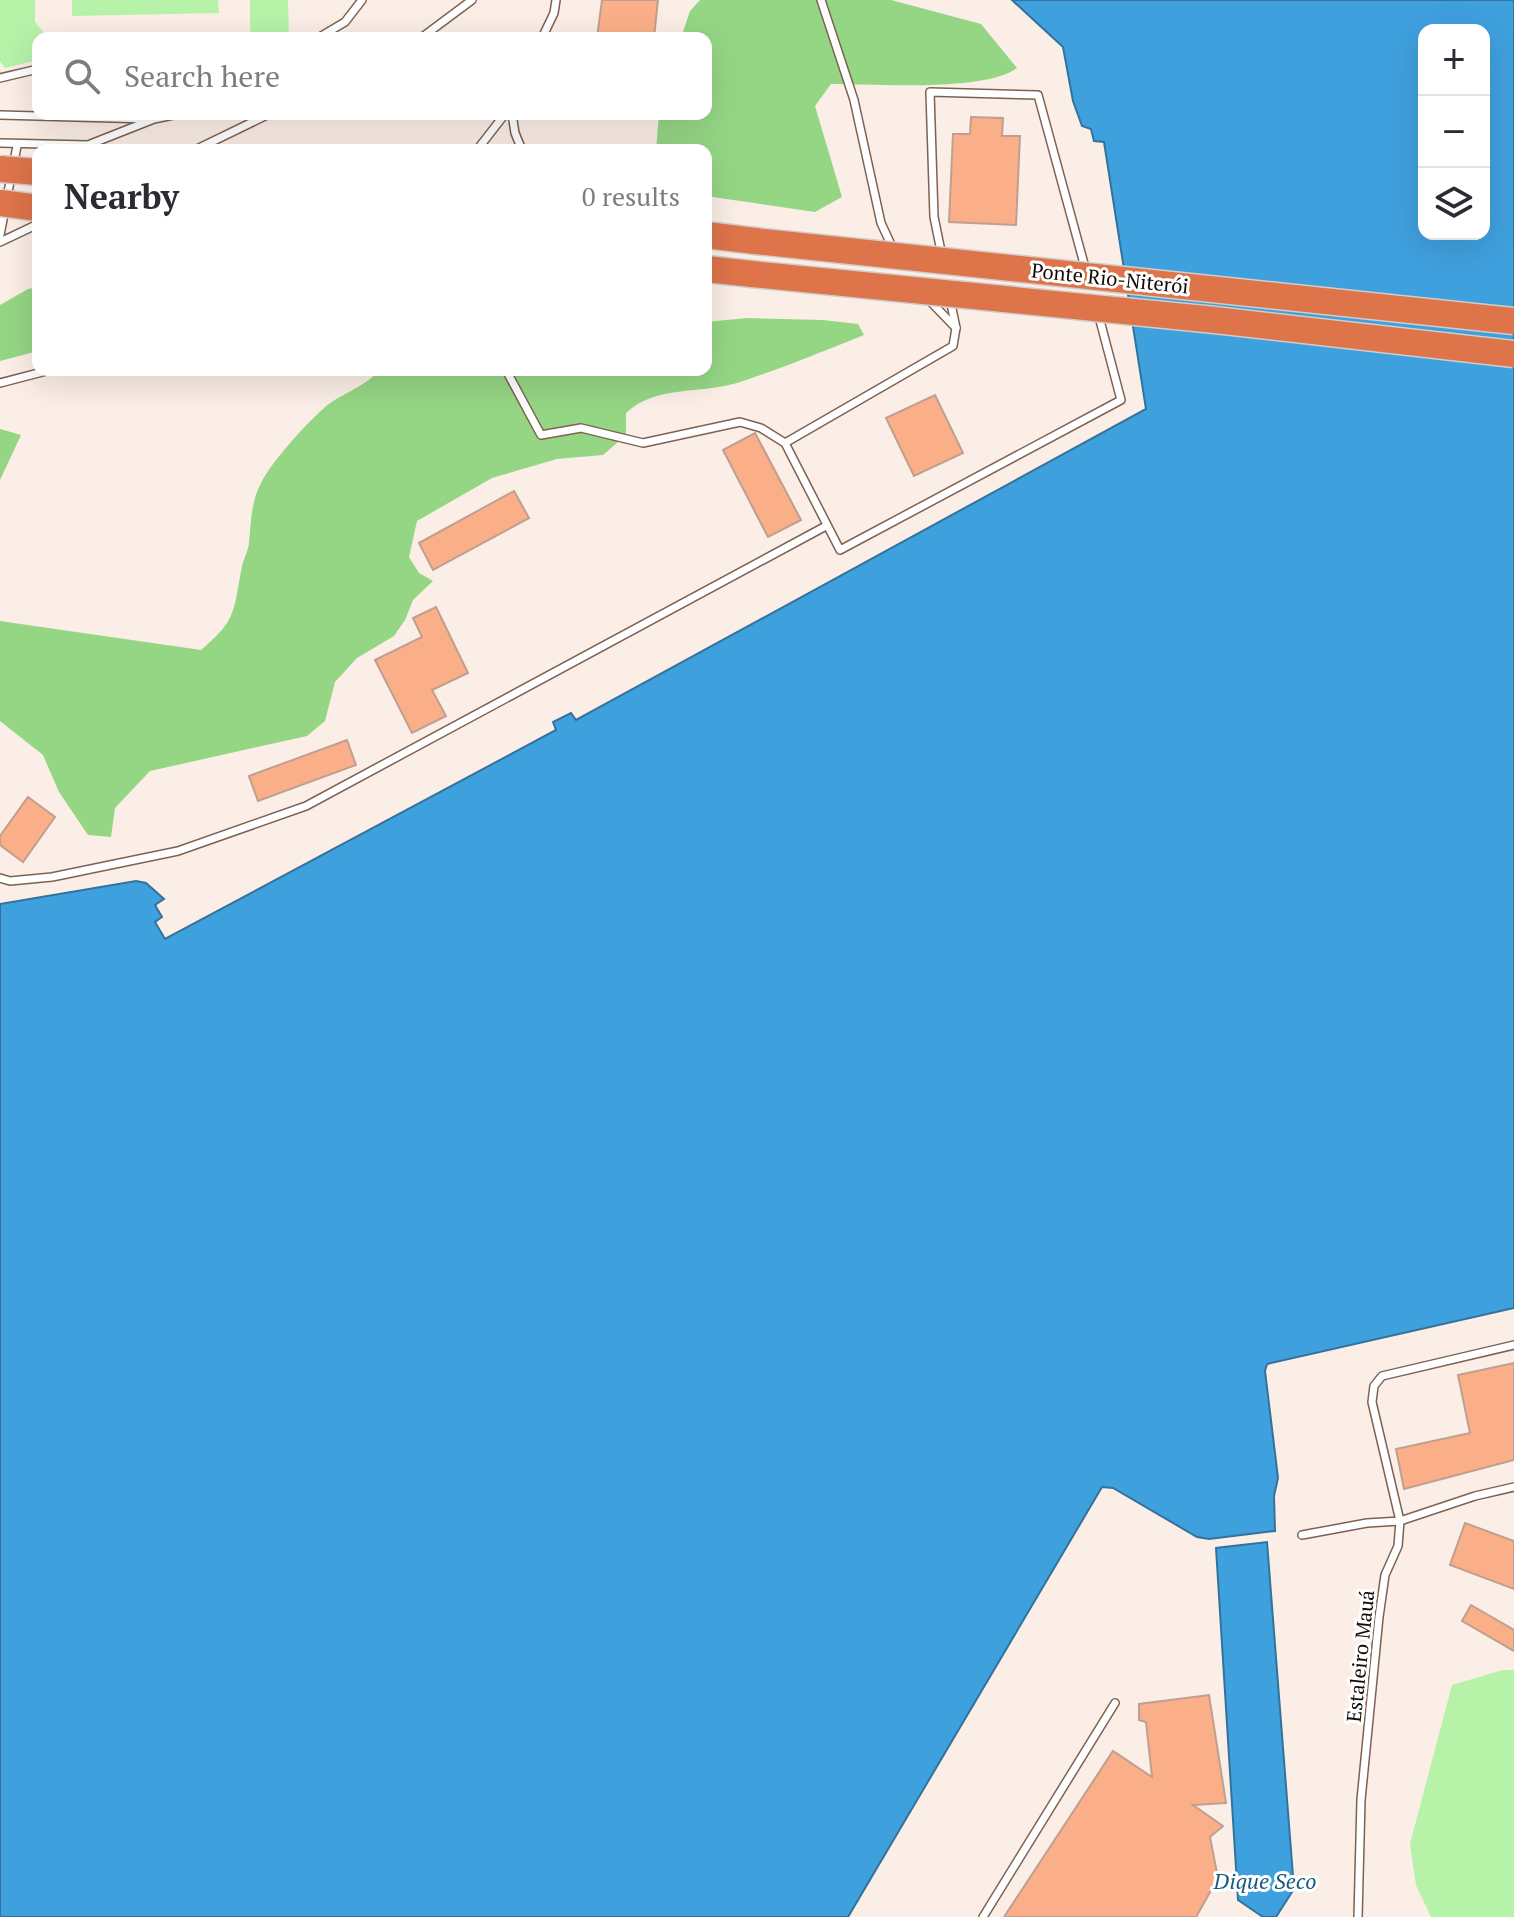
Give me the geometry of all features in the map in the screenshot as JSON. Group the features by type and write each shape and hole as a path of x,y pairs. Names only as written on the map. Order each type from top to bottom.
{"highway":[{"path":"0,169 32,172"},
{"path":"0,203 32,207"},
{"name":"Ponte Rio-Niterói","path":"712,236 1514,321"},
{"name":"Ponte Rio-Niterói","path":"712,270 1215,320 1514,354"}],"lane":[{"path":"328,32 345,22 362,0"},
{"path":"429,32 472,0"},
{"path":"545,32 556,0"},
{"path":"821,0 854,100 881,223 898,262"},
{"path":"0,78 32,70"},
{"path":"509,376 541,435 581,428 643,443 740,422 761,428 785,443 840,550 1121,400 1038,95 930,92 934,217 945,273"},
{"path":"0,115 32,116"},
{"path":"91,144 151,120"},
{"path":"207,144 257,120"},
{"path":"482,144 500,120"},
{"path":"513,120 520,144"},
{"path":"0,143 32,146"},
{"path":"0,235 17,146"},
{"path":"0,242 32,227"},
{"path":"904,275 956,328"},
{"path":"785,443 953,346 956,328 948,287"},
{"path":"0,383 32,375"},
{"path":"0,878 10,881 52,877 178,851 306,806 826,526"},
{"path":"1400,1521 1372,1402 1374,1386 1382,1376 1514,1345"},
{"path":"1302,1535 1367,1523 1400,1521 1514,1487"},
{"name":"Estaleiro Mauá","path":"1358,1917 1361,1800 1377,1631 1385,1575 1398,1546 1400,1521"},
{"path":"983,1917 1115,1703"}],"green space":[{"path":"0,0 35,0 35,22 43,32 32,32 32,61 5,68 0,61"},
{"path":"72,0 218,0 219,13 72,16"},
{"path":"250,0 288,0 289,32 250,32"},
{"path":"700,0 891,0 981,24 1017,68 1002,76 956,84 831,84 815,106 842,197 815,212 713,197 712,144 656,144 658,120 712,120 712,32 683,32 690,11"},
{"path":"32,288 32,353 0,361 0,305"},
{"path":"747,318 823,320 858,324 864,335 737,383 651,398 626,413 626,435 603,455 557,459 492,478 417,521 409,557 419,573 433,581 413,600 394,636 357,658 335,682 325,721 307,736 150,771 115,808 111,837 88,835 59,792 43,755 0,721 0,621 201,650 213,639 228,622 235,604 248,546 253,505 266,474 324,408 372,376 712,376 712,321"},
{"path":"0,429 21,435 0,480"},
{"path":"1503,1670 1514,1670 1514,1917 1431,1917 1416,1885 1410,1844 1452,1685"}],"water":[{"path":"1012,0 1514,0 1514,1308 1267,1364 1265,1371 1278,1478 1274,1496 1275,1531 1209,1539 1197,1537 1113,1488 1102,1487 848,1917 0,1917 0,904 136,881 146,883 164,899 155,905 162,917 155,922 165,939 556,730 553,722 571,713 576,720 1146,409 1104,142 1094,141 1091,129 1082,126 1073,101 1063,47"},
{"name":"Dique Seco","path":"1267,1542 1294,1889 1276,1917 1263,1917 1238,1900 1216,1548"}],"building":[{"path":"602,0 658,0 655,32 598,32"},
{"path":"971,117 1003,118 1002,136 1020,136 1016,225 949,222 953,134 970,134"},
{"path":"935,395 963,453 914,476 886,418"},
{"path":"755,433 801,520 768,537 723,450"},
{"path":"514,491 529,518 433,570 419,543"},
{"path":"436,607 468,673 432,690 446,716 412,733 375,660 422,637 413,618"},
{"path":"347,740 356,765 258,801 249,776"},
{"path":"28,797 55,817 23,862 0,845 0,836"},
{"path":"1514,1363 1514,1460 1404,1489 1396,1449 1470,1433 1458,1375"},
{"path":"1465,1523 1514,1541 1514,1589 1450,1565"},
{"path":"1471,1605 1514,1630 1514,1651 1462,1621"},
{"path":"1209,1695 1226,1803 1193,1805 1223,1826 1210,1837 1218,1878 1196,1917 1004,1917 1113,1751 1152,1777 1146,1722 1139,1720 1139,1704"}]}
